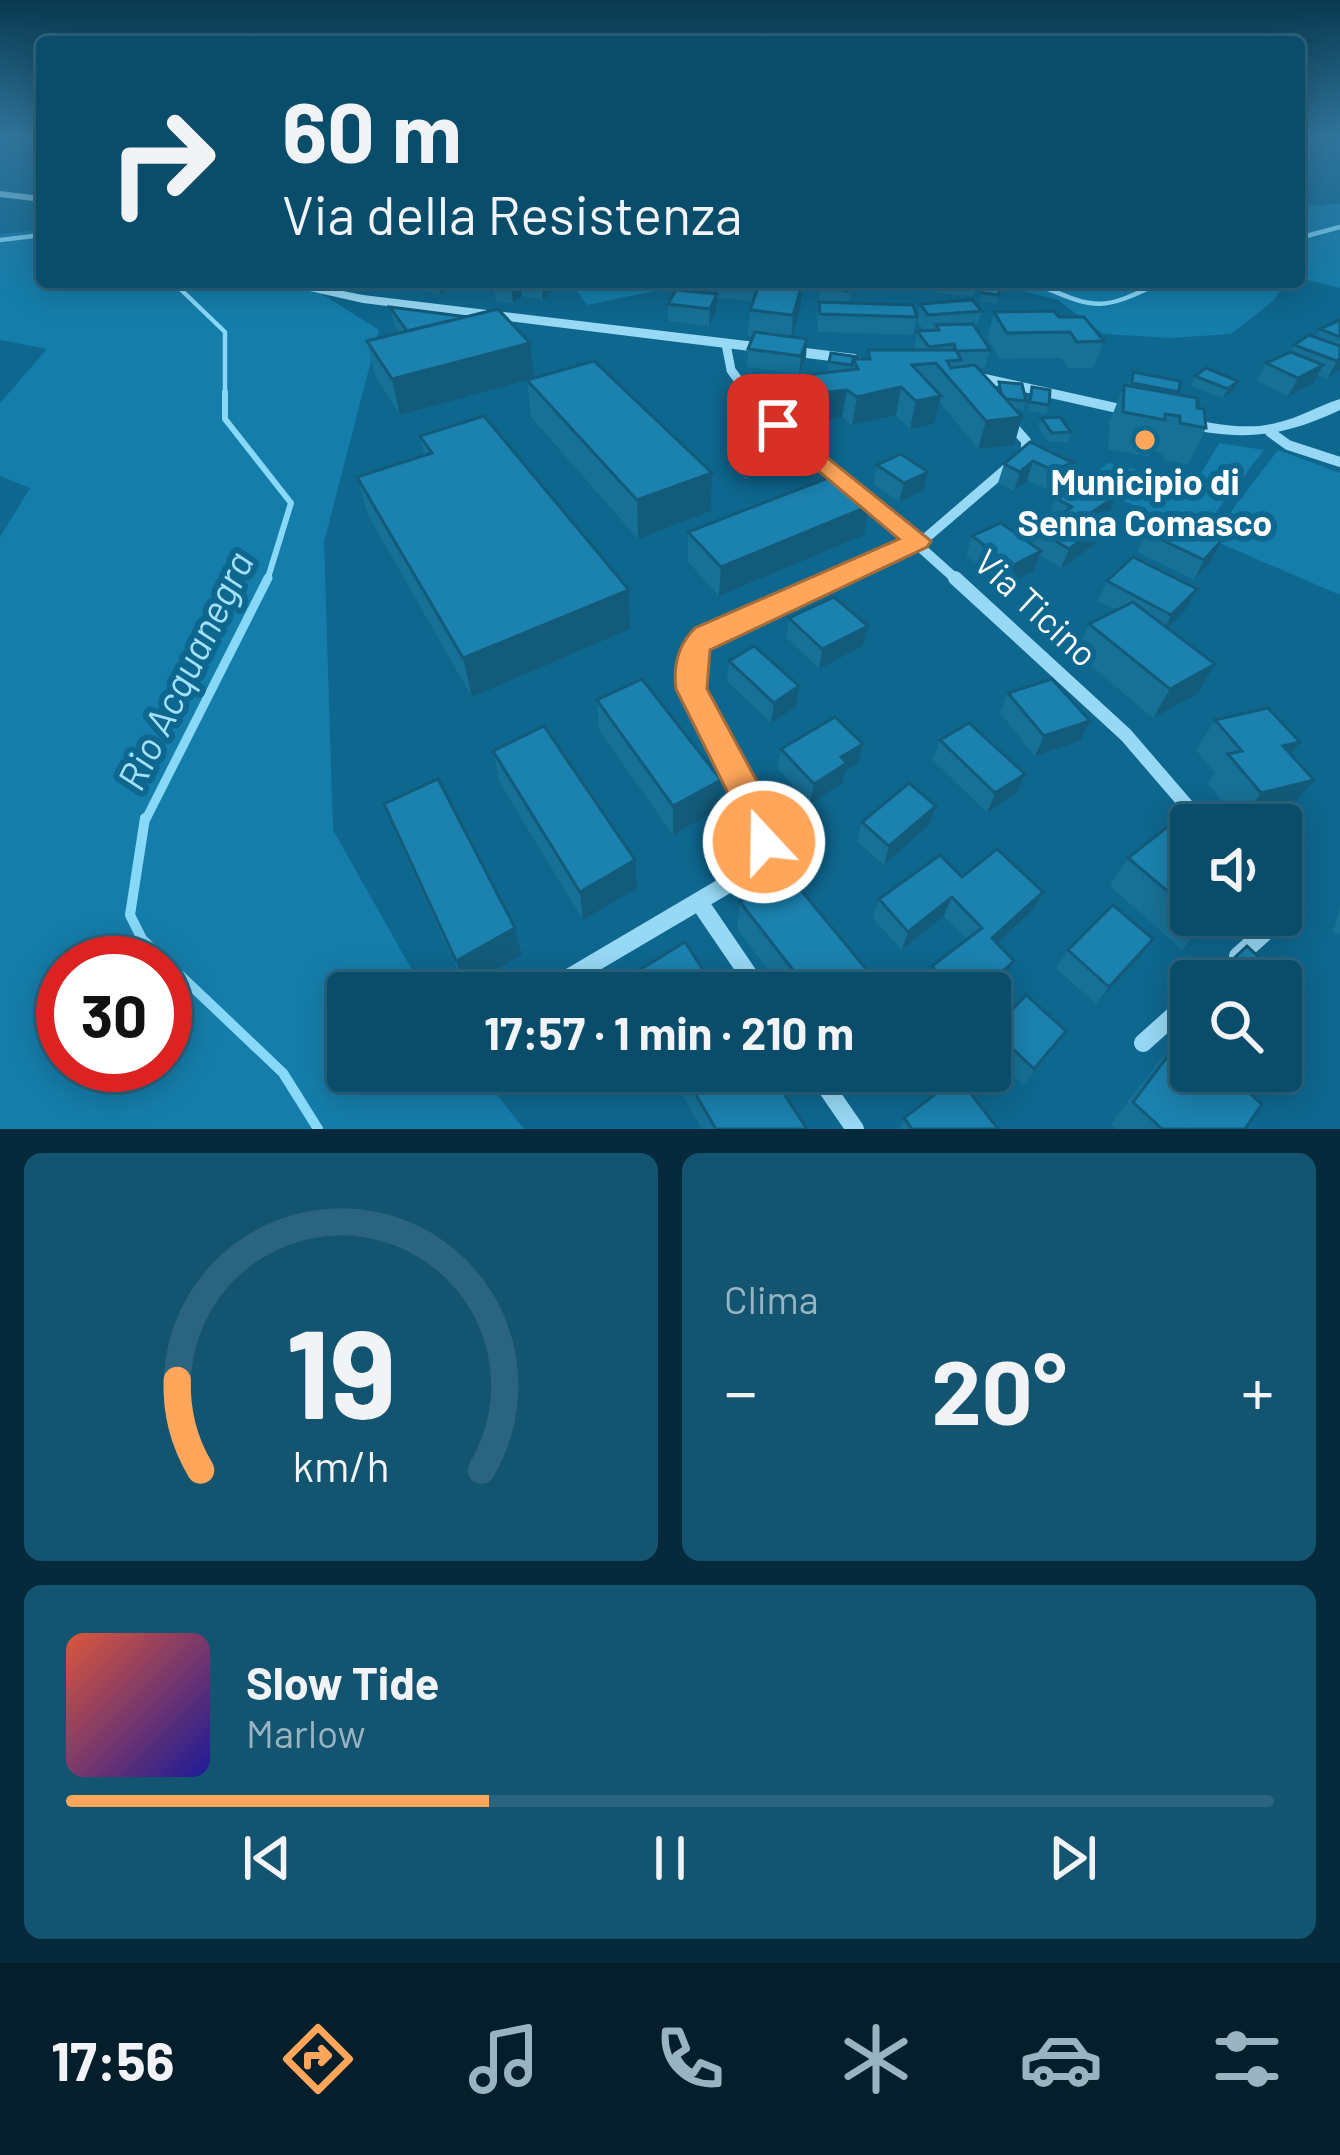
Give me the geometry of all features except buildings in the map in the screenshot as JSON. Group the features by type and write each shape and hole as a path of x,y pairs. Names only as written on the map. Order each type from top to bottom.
{"street":[{"path":"0,194 36,199"},
{"path":"308,288 363,299 869,361"},
{"name":"Via Ticino","path":"727,344 725,359 759,407 917,541 1126,735 1185,804"},
{"path":"952,372 1217,429 1288,429 1340,404"},
{"path":"970,376 984,394"},
{"path":"579,972 750,871 761,858 762,824 692,689 689,673 696,646 705,636 917,541 1026,452 1026,441 997,408"},
{"path":"1270,432 1288,445 1340,462"},
{"path":"698,902 746,972"},
{"path":"1234,960 1261,936"},
{"path":"1143,1043 1170,1019"},
{"path":"829,1092 855,1129"}],"shaded area":[{"path":"1340,204 1340,288 1305,279 1305,206"},
{"path":"36,231 36,288 312,288 379,330 324,542 333,830 413,972 327,972 327,1092 495,1092 524,1129 0,1129 0,537 30,488 0,476 0,403 47,349 0,340 0,234"},
{"path":"574,288 669,288 587,305"},
{"path":"1011,288 1282,288 1272,302 1231,334 1170,338 1103,334 1058,300"},
{"path":"1219,443 1264,450 1199,534 1081,482 1109,463 1154,474 1202,472"},
{"path":"1278,450 1340,473 1340,595 1210,539"}],"waterway":[{"name":"Rio Acquanegra","path":"1305,236 1340,227"},
{"name":"Rio Acquanegra","path":"0,240 36,236"},
{"name":"Rio Acquanegra","path":"179,288 225,332 225,419 291,503 268,578"},
{"name":"Rio Acquanegra","path":"1046,288 1096,304 1148,288"},
{"name":"Rio Acquanegra","path":"145,821 268,578"},
{"name":"Rio Acquanegra","path":"145,818 130,915 142,939 283,1073 318,1129"}],"place":[{"name":"Municipio di Senna Comasco","path":"1145,440"}],"route":[{"path":"764,842 762,824 692,689 689,673 696,646 705,636 917,541 778,425"}]}
